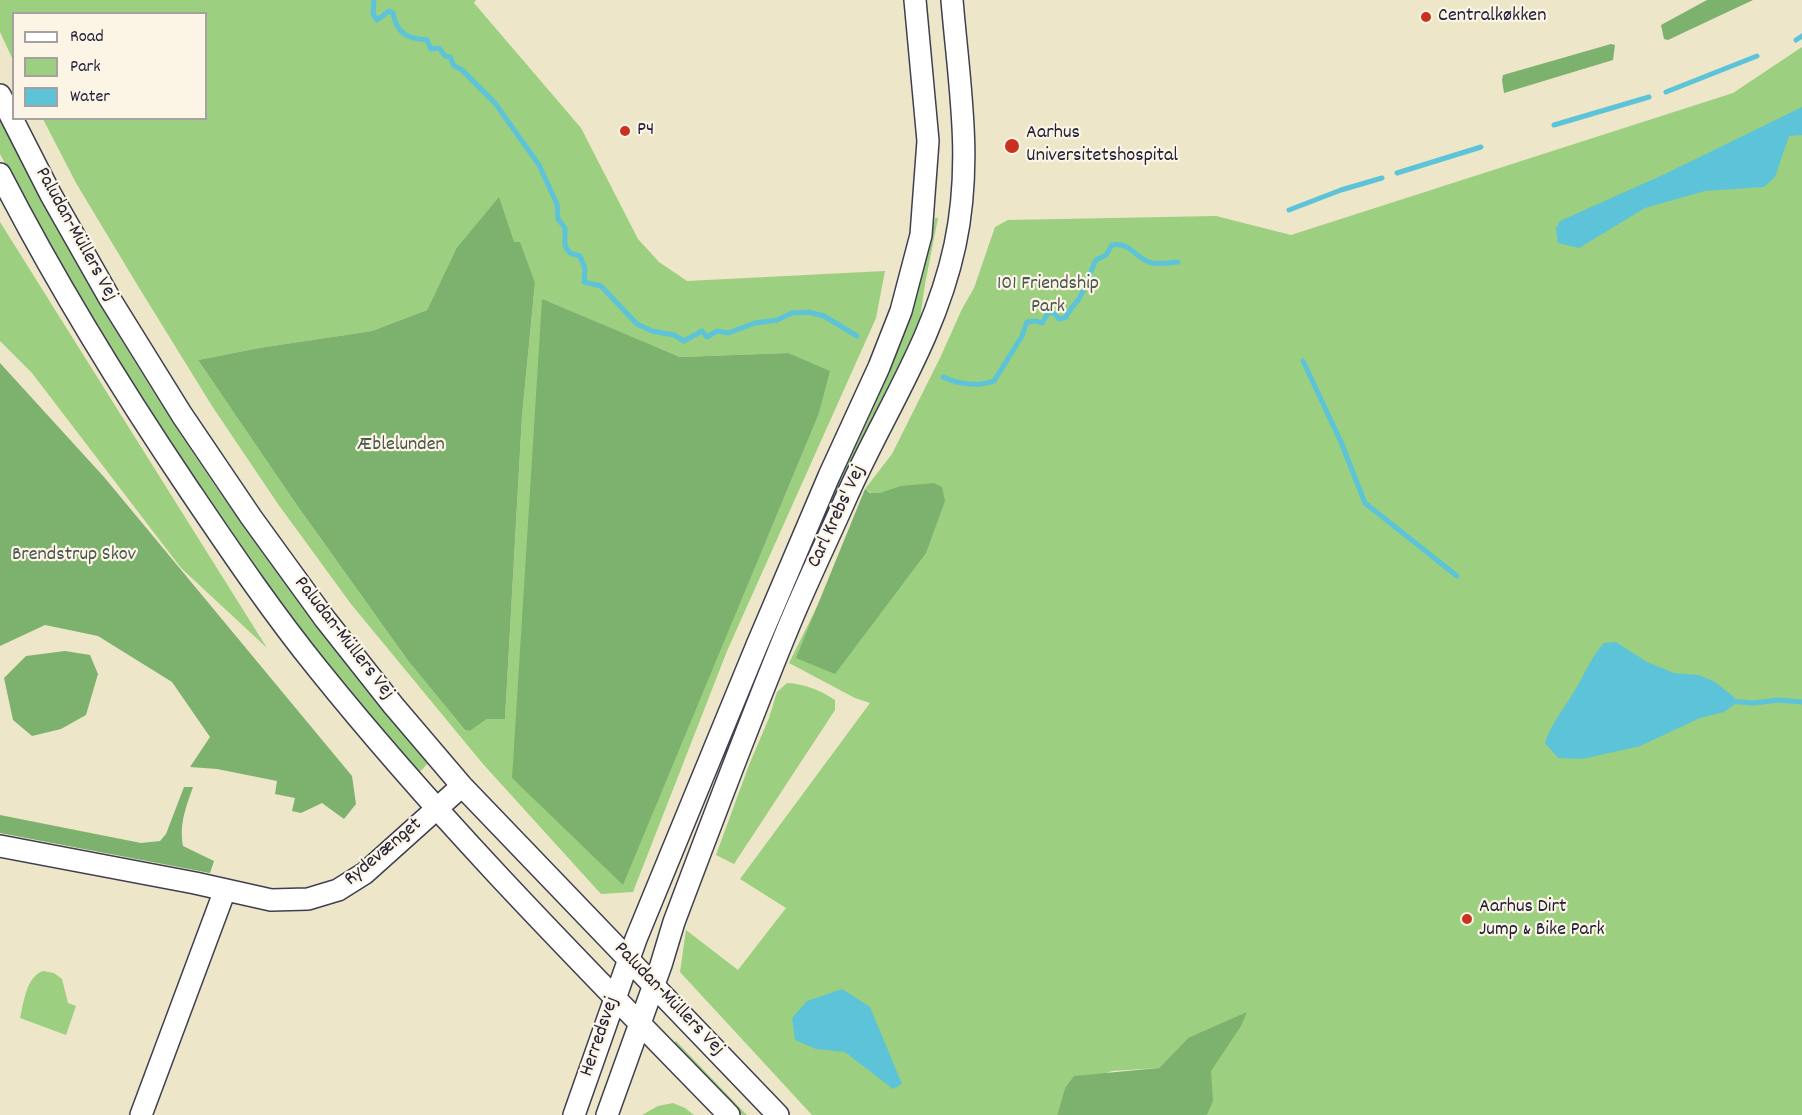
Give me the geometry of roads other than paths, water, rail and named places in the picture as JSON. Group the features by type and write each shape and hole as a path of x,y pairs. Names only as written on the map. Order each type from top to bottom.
{"street":[{"name":"Carl Krebs' Vej","path":"628,959 752,656 879,367 904,300 921,235 928,141 915,0"},
{"name":"Carl Krebs' Vej","path":"639,1022 682,902 789,625 852,485 934,319 947,277 964,184 965,141 952,0"},
{"name":"Paludan-Müllers Vej","path":"0,95 12,119"},
{"name":"Paludan-Müllers Vej","path":"13,120 51,195 110,299 182,415 250,517 325,619 393,705 462,786 777,1115"},
{"name":"Paludan-Müllers Vej","path":"0,174 76,312 149,430 238,562 317,668 436,808 502,881 729,1115"},
{"name":"Rydevænget","path":"0,846 271,900 290,901 325,896 351,884 462,786"},
{"path":"141,1115 225,890"},
{"name":"Herredsvej","path":"574,1115 628,959"},
{"name":"Herredsvej","path":"607,1115 639,1022"}],"water":[{"path":"1802,107 1802,135 1789,136 1775,177 1764,187 1705,191 1645,208 1579,248 1558,243 1556,228 1560,221 1665,174"},
{"path":"1616,642 1647,662 1674,673 1699,675 1715,682 1734,697 1735,704 1724,712 1700,718 1640,746 1582,759 1558,758 1545,743 1551,729 1599,648 1604,643"},
{"path":"842,989 870,1007 902,1084 893,1089 845,1052 816,1049 795,1040 792,1018 807,1001"}],"waterway":[{"path":"374,0 373,14 377,20 389,11 393,13 397,26 404,34 427,40 431,49 439,48 445,56 450,57 454,66 461,69 495,103 539,165 557,204 558,219 565,228 565,246 570,253 580,256 585,269 584,282 601,286 637,324 652,331 674,335 684,341 702,331 707,337 717,331 728,333 755,323 777,320 792,313 808,312 824,316 857,336"},
{"path":"1796,40 1802,36"},
{"path":"1666,92 1757,56"},
{"path":"1554,125 1649,97"},
{"path":"1397,173 1481,147"},
{"path":"1289,210 1341,190 1382,178"},
{"path":"943,377 968,384 994,381 1022,336 1027,322 1042,323 1048,313 1054,313 1059,319 1066,317 1080,297 1096,260 1106,255 1112,245 1129,248 1152,263 1178,262"},
{"path":"1303,361 1341,442 1365,503 1457,576"},
{"path":"1729,701 1802,702"}],"place":[{"name":"Centralkøkken","path":"1426,17"},
{"name":"P4","path":"625,131"},
{"name":"Aarhus Universitetshospital","path":"1012,146"},
{"name":"Aarhus Dirt Jump & Bike Park","path":"1467,919"}],"park label":[{"name":"101 Friendship Park","path":"1048,296"},
{"name":"Æblelunden","path":"401,446"},
{"name":"Brendstrup Skov","path":"74,556"}]}
